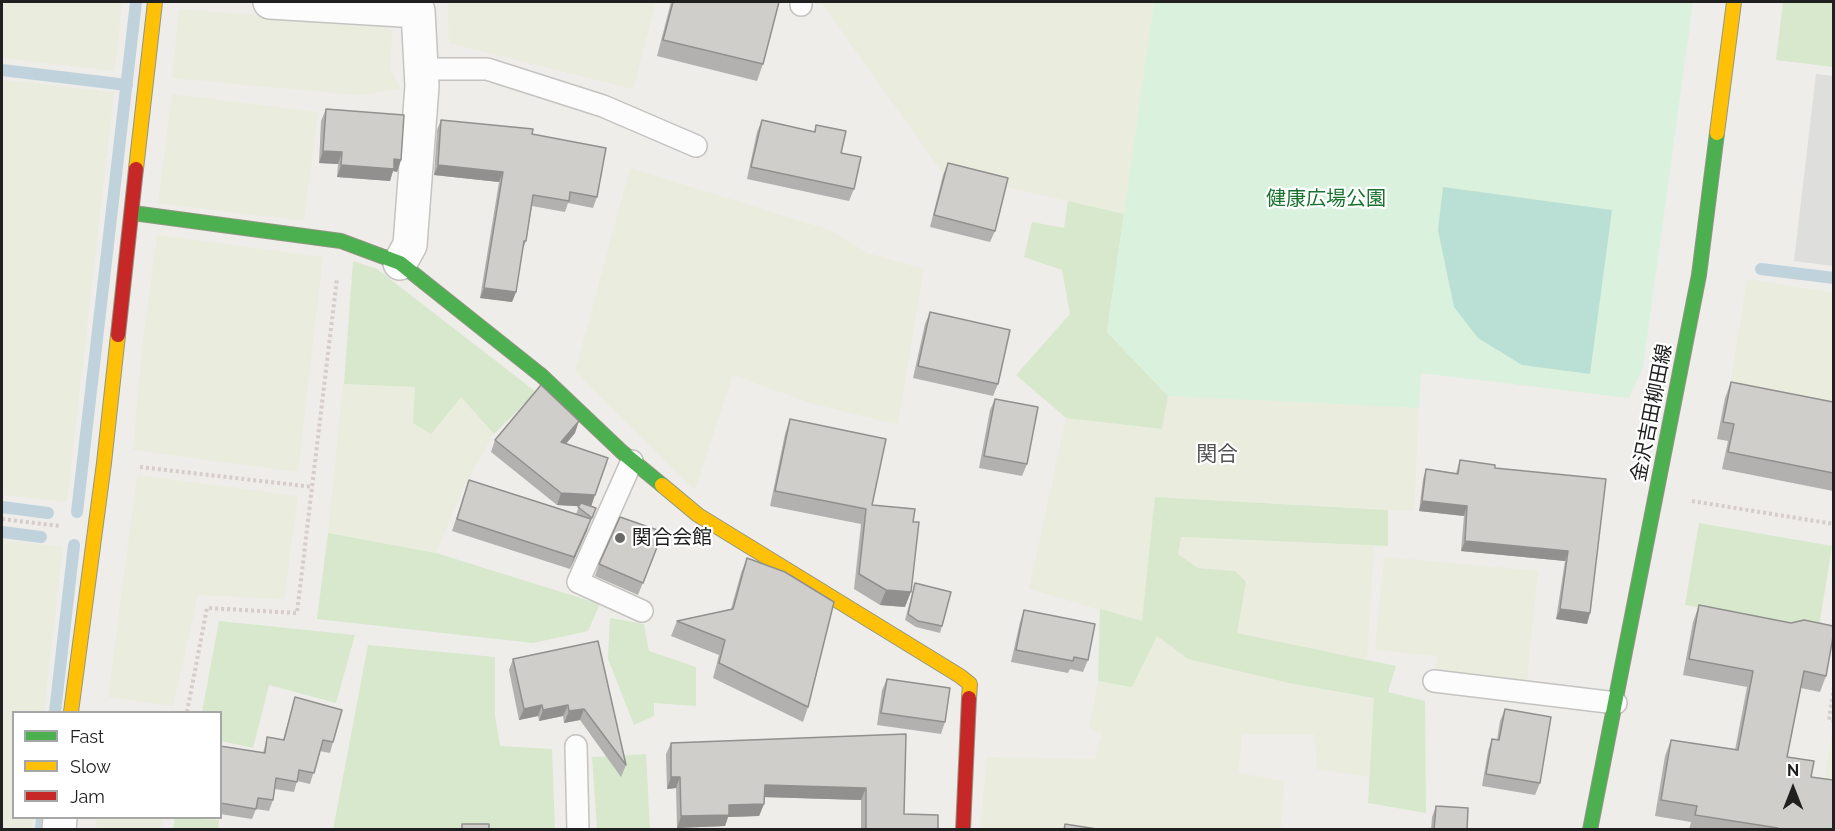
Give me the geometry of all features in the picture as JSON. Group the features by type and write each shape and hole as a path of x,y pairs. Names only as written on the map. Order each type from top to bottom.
{"street":[{"path":"72,711 104,463 155,2"},
{"path":"270,2 419,6 422,86 410,245 400,263"},
{"name":"金沢吉田柳田線","path":"1590,830 1699,275 1734,2"},
{"path":"133,213 341,241 400,263 542,376 632,461 698,515 970,684 963,830"}],"lane":[{"path":"421,69 488,69 603,106 696,147"},
{"path":"632,461 578,582 642,611"},
{"path":"1434,681 1616,703"},
{"path":"576,746 578,830"}],"path":[{"path":"187,711 207,608 297,613 341,241"},
{"path":"104,463 312,487"},
{"path":"1656,495 1833,524"},
{"path":"2,519 50,524"},
{"path":"1833,687 1829,720 1833,721"}],"shaded area":[{"path":"2,2 122,2 115,71 2,58"},
{"path":"448,2 656,2 633,89 449,43"},
{"path":"823,2 1154,2 1124,214 942,172"},
{"path":"179,9 386,25 392,31 390,69 401,89 358,95 172,78"},
{"path":"1816,74 1833,76 1833,266 1794,261"},
{"path":"2,80 114,92 67,502 2,495"},
{"path":"172,94 318,112 304,221 158,203"},
{"path":"630,168 833,231 867,253 924,269 898,425 807,402 733,375 695,490 575,372"},
{"path":"157,235 323,257 298,472 133,450 142,347"},
{"path":"1747,279 1833,293 1833,401 1730,385"},
{"path":"343,384 415,387 414,423 461,397 494,434 463,488 436,553 328,533"},
{"path":"1168,396 1419,408 1414,511 1156,497 1142,622 1029,589 1066,418 1162,429"},
{"path":"137,475 298,496 284,599 198,595 173,706 108,697"},
{"path":"1180,537 1374,546 1367,660 1237,633 1235,571 1198,568 1178,555"},
{"path":"2,540 63,547 44,711 12,711 12,819 33,819 31,829 2,829"},
{"path":"1384,557 1538,571 1527,680 1436,672 1437,656 1375,650"},
{"path":"1157,636 1188,659 1289,683 1375,698 1369,777 1317,769 1314,734 1242,734 1238,773 1284,781 1281,829 980,830 987,757 1095,759 1102,733 1089,729 1098,681 1132,686"},
{"path":"1833,733 1833,786 1824,784"},
{"path":"97,819 163,819 160,829 96,829"}],"green space":[{"name":"健康広場公園","path":"1154,2 1693,2 1643,367 1629,398 1421,373 1419,408 1168,396 1107,332"},
{"path":"1783,2 1833,2 1833,67 1776,60"},
{"path":"1443,187 1612,210 1590,374 1522,365 1478,338 1454,307 1438,230"},
{"path":"1068,201 1124,214 1107,332 1168,396 1162,429 1066,418 1016,375 1070,314 1062,270 1024,257 1032,222 1064,228"},
{"path":"353,261 377,269 536,392 494,434 461,397 431,434 413,423 415,387 344,384"},
{"path":"1155,497 1388,510 1388,546 1181,537 1178,554 1198,568 1235,571 1246,582 1237,633 1396,666 1388,692 1425,701 1426,813 1368,803 1374,698 1289,683 1188,659 1157,636 1132,687 1098,681 1100,609 1142,621"},
{"path":"1699,523 1832,546 1819,627 1685,605"},
{"path":"328,533 436,553 600,604 588,631 533,643 317,619"},
{"path":"610,618 644,624 649,651 696,667 696,706 654,703 654,716 634,725 608,659"},
{"path":"219,621 355,635 336,703 269,685 253,748 222,741 222,711 202,711"},
{"path":"368,645 495,657 495,716 500,746 552,749 555,829 333,830"},
{"path":"646,754 650,829 597,829 592,757"},
{"path":"175,819 219,820 218,829 173,829"}],"building":[{"path":"673,2 779,2 763,64 663,40"},
{"path":"326,109 404,115 401,160 394,159 394,169 341,165 342,152 323,151"},
{"path":"441,120 533,129 532,134 606,148 597,197 570,192 569,201 533,195 516,292 484,288 503,172 438,165"},
{"path":"762,120 815,132 816,125 846,131 841,153 861,157 854,189 751,167"},
{"path":"948,163 1008,178 995,231 934,215"},
{"path":"930,312 1010,330 998,384 918,366"},
{"path":"1731,382 1833,402 1833,473 1728,452 1734,424 1723,422"},
{"path":"541,385 579,421 561,442 608,458 595,495 561,493 495,440"},
{"path":"995,399 1038,407 1027,464 984,456"},
{"path":"790,419 886,439 872,505 915,509 913,522 919,522 911,592 886,590 859,574 866,509 775,491"},
{"path":"1460,460 1495,465 1495,468 1606,479 1590,613 1560,609 1568,551 1465,541 1467,506 1422,501 1426,469 1458,474"},
{"path":"469,480 591,519 574,557 457,519"},
{"path":"581,503 596,508 592,518 578,507"},
{"path":"620,517 663,532 643,583 599,564"},
{"path":"747,558 785,572 834,602 808,707 719,663 725,640 677,621 733,609"},
{"path":"915,583 951,592 942,626 918,621 908,614"},
{"path":"1699,605 1791,623 1804,620 1833,626 1826,676 1804,671 1787,757 1814,761 1811,777 1833,780 1833,830 1778,830 1778,828 1695,815 1697,806 1661,800 1671,740 1738,750 1753,671 1689,659"},
{"path":"1024,610 1095,624 1088,660 1074,657 1073,661 1016,650"},
{"path":"598,641 626,765 584,709 569,711 568,705 543,710 542,705 524,709 513,659"},
{"path":"887,679 950,688 945,722 881,713"},
{"path":"295,697 342,710 333,742 323,740 314,773 299,770 297,782 276,778 273,800 258,798 256,809 222,803 222,746 265,753 267,737 284,740"},
{"path":"1505,709 1551,717 1540,783 1486,774 1492,739 1499,740"},
{"path":"906,734 904,814 938,815 938,830 866,830 866,788 765,785 764,804 729,805 729,815 681,816 680,777 671,777 671,743"},
{"path":"1436,806 1468,808 1467,830 1434,830"},
{"path":"462,824 489,824 489,830 462,830"},
{"path":"1065,824 1103,830 1064,830"}],"waterway":[{"path":"77,512 136,2"},
{"path":"2,70 127,85"},
{"path":"1761,269 1834,278"},
{"path":"2,507 48,513"},
{"path":"2,532 41,537"},
{"path":"55,711 74,545"},
{"path":"41,830 42,819"}],"traffic: fast":[{"path":"1590,830 1699,275 1717,133"},
{"path":"133,213 341,241 400,263 542,376 622,452 662,485"}],"traffic: slow":[{"path":"136,169 155,2"},
{"path":"1717,133 1734,2"},
{"path":"71,711 104,463 118,335"},
{"path":"662,485 698,515 960,676 970,684 969,698"}],"traffic: jam":[{"path":"118,335 136,169"},
{"path":"963,830 969,698"}],"place":[{"name":"関合会館","path":"620,538"}],"district":[{"name":"関合","path":"1217,455"}]}
